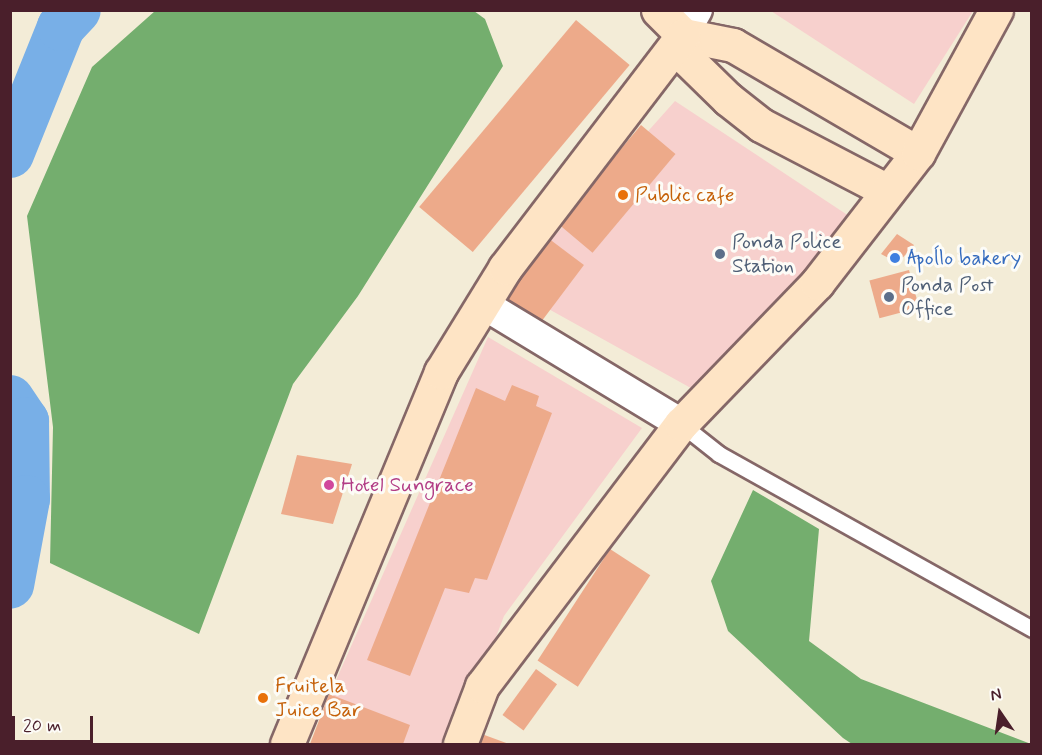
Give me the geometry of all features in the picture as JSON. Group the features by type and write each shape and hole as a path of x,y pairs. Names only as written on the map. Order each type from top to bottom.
{"main road":[{"path":"658,10 733,45 918,153"},
{"path":"460,744 482,686 681,424 817,283 918,153 996,10"},
{"path":"690,23 686,58 728,99 761,125 888,191"},
{"path":"287,744 441,372 483,304 690,23"}],"street":[{"path":"483,304 681,424"}],"lane":[{"path":"681,424 719,454 1032,629"}],"shaded area":[{"path":"771,11 973,11 914,104"},
{"path":"675,101 852,218 698,392 509,287"},
{"path":"488,337 642,428 504,616 455,744 314,744 337,678"}],"green space":[{"path":"155,11 474,11 485,19 503,66 358,296 293,384 199,634 50,563 53,427 27,216 92,67"},
{"path":"753,490 819,529 809,641 861,679 1031,744 852,744 843,738 728,631 711,581"}],"building":[{"path":"576,20 630,65 473,252 419,207"},
{"path":"641,125 675,154 593,253 558,224"},
{"path":"897,234 914,245 898,263 881,254"},
{"path":"548,238 584,265 539,325 503,298"},
{"path":"909,270 919,308 879,318 869,281"},
{"path":"512,385 539,396 536,406 552,413 487,580 475,578 469,593 445,588 410,676 367,660 476,388 505,401"},
{"path":"297,455 352,464 333,524 281,514"},
{"path":"610,549 650,575 578,687 538,661"},
{"path":"536,669 557,684 524,730 502,715"},
{"path":"329,694 410,725 403,744 310,744"},
{"path":"479,733 509,744 475,744"}],"waterway":[{"path":"10,154 61,27 77,10"},
{"path":"10,399 25,421 26,499 10,585"}],"place":[{"name":"Public cafe","path":"623,195"},
{"name":"Ponda Police Station","path":"720,254"},
{"name":"Apoĺlo bakery","path":"895,258"},
{"name":"Ponda Post Office","path":"889,297"},
{"name":"Hotel Sungrace","path":"329,485"},
{"name":"Fruitela Juice Bar","path":"263,698"}]}
